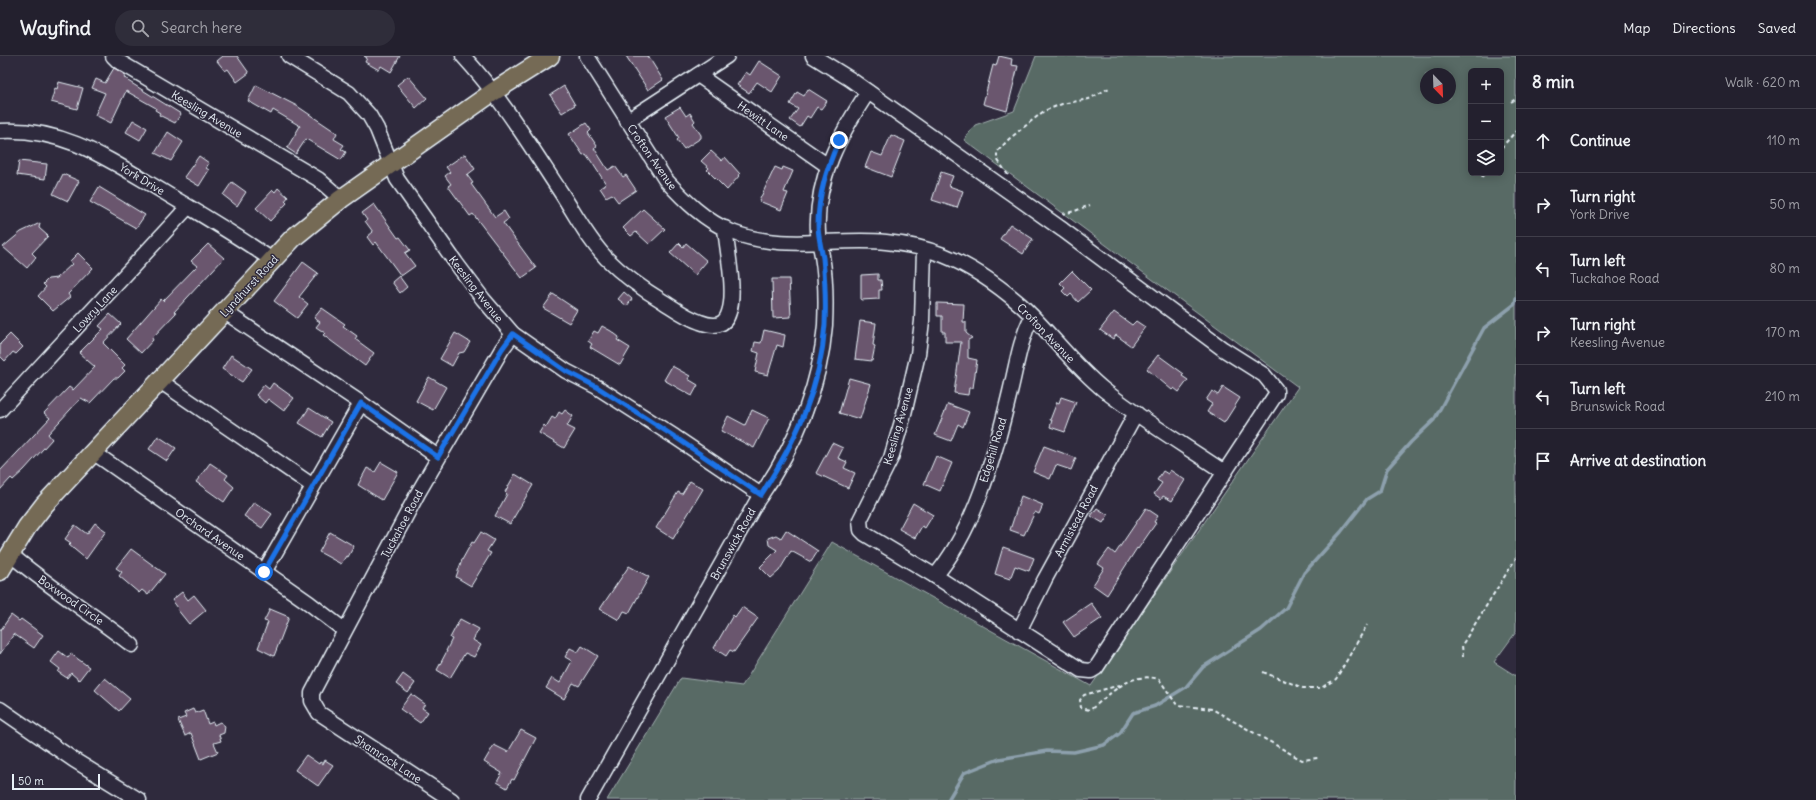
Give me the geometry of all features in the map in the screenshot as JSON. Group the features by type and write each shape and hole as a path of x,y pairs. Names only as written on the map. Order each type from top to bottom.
{"main road":[{"name":"Lyndhurst Road","path":"0,571 27,527 44,505 272,260 315,219 493,92 550,56"}],"street":[{"name":"Keesling Avenue","path":"113,56 118,61 318,179 341,199"},
{"name":"Keesling Avenue","path":"289,56 349,93 359,102 377,129 392,163 397,179 424,220 483,299 513,334 566,371 597,387 761,495"},
{"path":"464,56 493,92 533,149 591,241 607,259 642,289 693,320 711,326 720,325 725,321 730,312 731,287 725,228"},
{"name":"Crofton Avenue","path":"587,56 665,179 680,196 701,214 725,228 749,237 767,241 789,243 884,242 924,249 952,259 986,279 1021,305 1080,368 1104,390 1224,472"},
{"path":"627,121 727,56"},
{"path":"813,56 868,92"},
{"name":"Hewitt Lane","path":"698,75 828,166"},
{"name":"Keesling Avenue","path":"868,92 1063,230 1268,380 1276,390 1276,394 1096,668 1091,671 1081,670 935,576 865,534 859,524 891,458 914,368 922,321 924,249"},
{"name":"Brunswick Road","path":"588,800 797,433 815,383 825,325 824,269 818,224 819,201 828,166 845,128 868,92"},
{"name":"York Drive","path":"0,131 32,131 74,142 95,151 238,236 272,260"},
{"name":"Lowry Lane","path":"0,410 188,207"},
{"path":"224,312 361,403 438,457"},
{"name":"Edgehill Road","path":"935,576 952,554 970,517 984,482 1002,426 1019,348 1032,316"},
{"name":"Tuckahoe Road","path":"324,717 314,707 312,693 344,630 438,457 502,349 513,334"},
{"path":"160,380 313,486"},
{"path":"264,572 361,403"},
{"name":"Armistead Road","path":"1019,631 1045,579 1136,413"},
{"name":"Orchard Avenue","path":"93,452 344,630"},
{"name":"Boxwood Circle","path":"10,554 30,571 94,615 132,645"},
{"path":"0,709 74,760 139,800"},
{"name":"Shamrock Lane","path":"324,717 452,800"}],"path":[{"path":"1012,180 997,159 997,152 1009,139 1044,111 1062,104 1089,99 1111,87"},
{"path":"1511,102 1516,99"},
{"path":"1504,145 1516,131"},
{"path":"1059,214 1076,211 1090,205"},
{"path":"1463,658 1462,645 1516,558"},
{"path":"1263,672 1302,688 1321,688 1336,679 1367,625"},
{"path":"1120,685 1090,710 1081,708 1080,700 1084,695 1120,685 1150,677 1159,679 1177,705 1212,709 1302,760 1318,758"}],"green space":[{"path":"1036,56 1516,56 1516,632 1494,662 1516,676 1516,800 607,800 681,678 742,686 832,542 1091,686 1298,387 964,140 975,125 1014,111"}],"building":[{"path":"223,56 237,56 249,73 237,82 228,69 225,71 217,61"},
{"path":"364,56 400,56 391,72 381,66 379,70 365,62 367,58"},
{"path":"626,56 648,56 663,80 648,90"},
{"path":"999,56 1012,59 1011,65 1018,66 1007,111 983,104 993,65 996,66"},
{"path":"759,61 782,76 772,92 757,82 749,93 737,85 746,72 750,75"},
{"path":"114,68 126,75 124,78 129,80 128,81 181,114 175,123 159,115 160,113 155,110 156,108 126,91 111,123 95,115 105,93 92,88 96,79 105,83"},
{"path":"408,76 427,98 416,108 397,85"},
{"path":"59,82 83,88 77,109 51,102 55,88 57,89"},
{"path":"256,85 297,106 337,133 334,139 344,145 341,149 346,152 341,160 306,139 296,154 287,148 300,126 273,110 271,114 248,101"},
{"path":"564,86 575,105 562,113 550,95"},
{"path":"808,89 827,101 821,109 817,107 810,118 807,116 800,127 790,120 798,109 790,104 797,92 804,96"},
{"path":"680,107 686,116 690,113 695,121 693,123 701,135 701,138 684,149 677,140 679,138 665,116"},
{"path":"133,120 147,128 140,140 126,132"},
{"path":"586,123 591,130 588,133 597,146 594,148 608,170 615,166 623,177 626,175 636,190 618,202 612,194 606,197 600,188 606,184 586,154 583,155 569,134"},
{"path":"168,132 183,142 171,161 155,153"},
{"path":"891,135 905,141 891,177 865,167 871,152 882,156"},
{"path":"711,151 722,161 725,157 740,174 727,190 707,170 709,168 701,161"},
{"path":"465,154 475,169 467,175 473,183 471,184 495,217 504,211 509,219 503,223 536,268 522,278 473,214 470,216 448,186 451,184 445,176 450,172 446,167"},
{"path":"199,156 209,163 206,168 209,170 199,186 184,177"},
{"path":"19,161 47,164 45,179 17,175"},
{"path":"775,167 782,170 783,167 793,171 784,192 788,193 781,210 759,201"},
{"path":"941,172 953,176 949,186 963,191 957,208 932,200"},
{"path":"63,174 79,181 68,201 53,194"},
{"path":"232,182 246,192 237,206 223,195"},
{"path":"99,187 145,215 136,228 90,202"},
{"path":"278,188 288,197 285,201 287,203 270,221 256,208 273,190 275,192"},
{"path":"374,204 398,238 400,237 410,250 405,253 415,266 401,276 376,242 373,245 367,237 373,232 365,221 367,220 362,213"},
{"path":"643,209 665,229 649,244 636,232 631,236 623,228"},
{"path":"40,223 39,228 48,236 32,253 36,257 27,268 3,247 21,232"},
{"path":"1010,224 1033,239 1023,254 1000,239"},
{"path":"679,243 683,247 686,243 707,261 695,275 670,253"},
{"path":"208,244 224,258 174,312 176,313 152,338 153,340 141,353 126,339 161,299 163,301 197,266 191,261"},
{"path":"78,253 93,268 68,294 70,297 53,311 38,296 46,287 43,284 48,279 57,278 72,264 70,261"},
{"path":"303,262 318,273 299,297 308,304 297,318 274,301"},
{"path":"1072,271 1091,290 1078,302 1071,294 1068,297 1062,291 1065,288 1060,283"},
{"path":"878,274 878,280 881,280 882,290 879,290 879,299 861,300 861,275"},
{"path":"399,276 407,287 400,293 392,282"},
{"path":"772,279 789,279 791,317 773,318"},
{"path":"624,292 632,299 627,306 618,299"},
{"path":"553,294 577,310 569,323 543,308"},
{"path":"937,303 964,304 963,322 966,322 966,333 972,338 968,340 968,358 977,360 973,388 969,388 968,395 954,393 961,342 945,342 945,332 942,332 942,316 937,316"},
{"path":"322,308 345,324 343,326 357,336 355,339 374,353 365,366 323,335 325,333 316,327 320,322 314,318"},
{"path":"1114,312 1132,325 1136,321 1145,327 1131,346 1116,335 1113,339 1100,330"},
{"path":"110,314 121,324 103,343 125,365 122,368 125,371 118,378 114,378 90,403 81,398 48,434 52,439 24,470 13,480 11,478 0,490 0,471 50,418 44,413 69,387 73,390 95,367 79,353 103,329 99,326"},
{"path":"860,321 876,323 873,345 875,346 872,361 855,359"},
{"path":"602,326 619,337 617,340 630,348 620,365 590,347 592,344 588,341 594,331 598,333"},
{"path":"764,330 785,335 783,347 777,345 768,375 755,372 759,353 753,351 755,342 761,343"},
{"path":"455,333 470,342 464,352 459,353 452,366 440,359"},
{"path":"10,334 23,347 16,354 13,352 5,361 0,356 0,344"},
{"path":"231,355 252,369 242,382 222,369"},
{"path":"1158,355 1184,374 1182,376 1188,380 1179,392 1174,388 1172,390 1147,369"},
{"path":"672,366 690,376 688,379 698,385 692,396 664,380"},
{"path":"429,377 446,387 433,410 416,401"},
{"path":"849,378 871,384 860,419 839,413"},
{"path":"273,383 294,398 284,411 268,399 265,403 256,395 264,385 269,389"},
{"path":"1223,387 1240,398 1224,423 1207,412 1212,404 1206,400 1212,391 1218,395"},
{"path":"1061,397 1076,402 1065,432 1050,427 1052,420 1050,420 1057,402 1059,403"},
{"path":"948,404 969,412 963,427 958,424 951,441 935,435"},
{"path":"309,408 331,422 322,437 299,423"},
{"path":"565,410 573,416 567,426 575,430 564,448 539,433 544,425 546,427 552,417 555,419 559,412 562,414"},
{"path":"752,410 769,418 754,448 721,431 728,416 745,425"},
{"path":"158,436 176,448 167,461 149,449"},
{"path":"832,443 843,448 838,458 847,462 844,468 855,473 848,488 816,473"},
{"path":"1044,446 1076,458 1071,470 1056,465 1050,479 1033,472"},
{"path":"936,456 952,463 940,491 924,484"},
{"path":"381,462 398,472 382,500 358,485 367,468 375,472"},
{"path":"210,463 228,475 225,479 234,487 224,502 196,482"},
{"path":"1170,470 1185,480 1172,501 1163,496 1161,499 1154,494 1162,483 1157,480 1163,471 1168,474"},
{"path":"515,474 533,485 510,524 495,516 507,494 505,492"},
{"path":"690,481 703,489 673,539 656,528 678,492 682,494"},
{"path":"1021,496 1043,505 1039,514 1035,512 1024,535 1010,530"},
{"path":"254,502 272,514 262,528 244,516"},
{"path":"913,503 933,515 925,528 922,526 915,538 899,529"},
{"path":"1097,508 1108,515 1103,523 1091,516"},
{"path":"1146,508 1158,516 1154,522 1156,523 1138,549 1137,548 1107,595 1093,585 1104,568 1098,564 1109,549 1115,554"},
{"path":"95,523 106,531 86,559 69,545 71,543 65,539 75,525 87,534"},
{"path":"786,530 818,551 811,562 791,551 779,571 771,578 760,567 777,550 769,545 768,538 776,535 781,538"},
{"path":"330,532 354,546 348,557 346,556 341,564 319,552"},
{"path":"481,532 494,540 487,551 491,553 471,586 456,577 462,560 472,542 474,543"},
{"path":"1003,547 1034,558 1029,571 1015,566 1010,579 995,574"},
{"path":"131,549 165,574 148,595 142,590 139,593 119,576 122,572 116,568"},
{"path":"629,566 649,577 629,613 624,611 619,620 600,609"},
{"path":"182,592 188,600 194,595 206,610 189,624 172,600"},
{"path":"1091,603 1102,618 1074,637 1063,622"},
{"path":"742,607 758,618 734,652 730,650 726,656 714,648 733,615 735,617"},
{"path":"270,609 289,617 274,656 258,648 268,622 264,621"},
{"path":"11,615 19,621 21,619 43,635 34,648 14,634 0,654 0,631"},
{"path":"460,619 479,629 473,640 481,645 474,657 465,653 450,678 437,670 452,639 450,638"},
{"path":"582,646 598,656 579,686 573,683 564,699 546,688 552,678 560,683 572,661 565,657 570,648 578,652"},
{"path":"59,651 68,658 71,654 89,667 79,680 71,673 67,678 58,672 60,669 51,662"},
{"path":"403,674 415,683 408,693 396,684"},
{"path":"105,678 130,699 119,711 95,690"},
{"path":"411,694 425,704 422,708 428,712 420,723 400,709"},
{"path":"193,709 195,713 203,710 208,724 213,722 214,725 220,722 225,726 224,733 219,735 221,741 214,743 218,752 201,759 191,733 185,736 178,720 186,717 184,713"},
{"path":"521,730 536,738 514,780 512,779 507,788 497,782 502,773 484,762 494,745 508,752"},
{"path":"306,755 319,764 320,762 323,764 325,760 333,765 318,786 295,770"}],"waterway":[{"path":"948,800 964,773 999,759 1047,751 1074,752 1104,745 1120,733 1133,713 1155,706 1186,687 1203,667 1261,630 1286,608 1304,573 1341,532 1367,499 1380,491 1387,469 1411,442 1434,420 1484,328 1515,304 1516,299"}],"route":[{"path":"264,572 361,403 438,457 502,349 513,334 566,371 597,387 761,495 780,465 797,433 815,383 825,325 824,269 818,234 819,201 822,183 839,140"}]}
